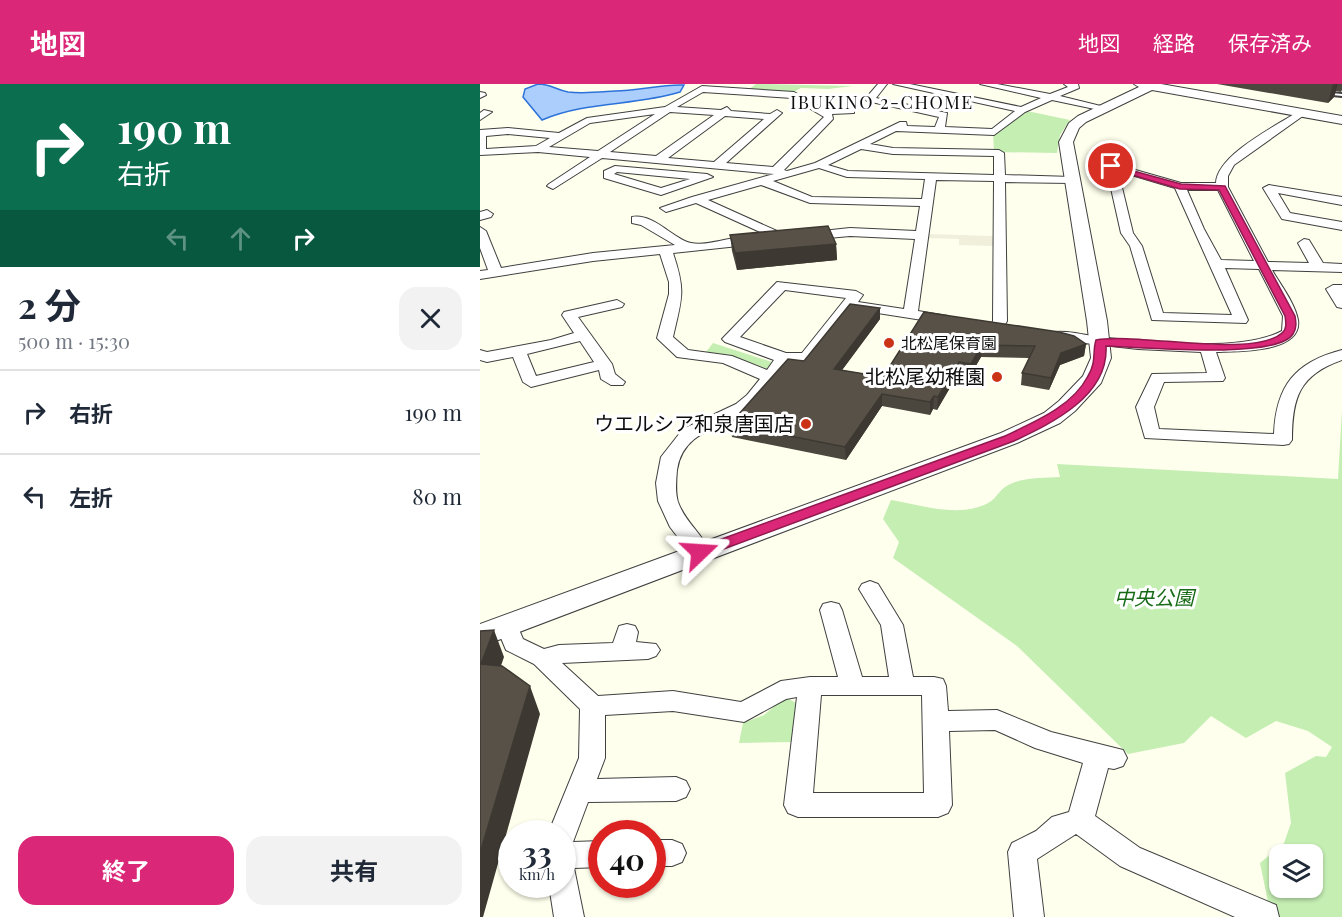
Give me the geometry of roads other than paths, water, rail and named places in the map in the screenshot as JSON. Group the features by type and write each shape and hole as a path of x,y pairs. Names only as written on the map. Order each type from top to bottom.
{"street":[{"path":"883,84 870,99 944,115 939,130"},
{"path":"897,84 1022,110"},
{"path":"984,84 1104,108"},
{"path":"666,207 819,165 899,126 994,132 1022,110 1076,86 1068,84"},
{"path":"1153,84 1342,120"},
{"path":"480,636 1009,438 1052,418 1079,395 1093,378 1101,358 1066,142 1068,135 1082,119 1153,84 1342,116"},
{"path":"553,186 702,89 798,97 830,117 776,171"},
{"path":"717,165 798,97"},
{"path":"659,159 732,106"},
{"path":"538,149 587,121 668,109 773,117"},
{"path":"822,112 851,111"},
{"path":"1040,334 1100,342 1248,347 1277,340 1288,334 1291,325 1290,316 1222,187 1222,174 1233,160 1302,113"},
{"path":"561,136 508,131 481,133 481,152 538,149 659,159 788,174"},
{"path":"861,146 893,151 999,153 1000,321 997,327"},
{"path":"638,185 693,163"},
{"path":"1180,186 1198,230 1206,240 1218,264 1241,320 1157,317 1137,248 1128,233 1110,164 1180,186 1222,187"},
{"path":"819,165 847,174 1072,180"},
{"path":"615,169 665,173 707,177 661,192 608,176 608,173 615,169"},
{"path":"910,314 931,176"},
{"path":"762,182 810,200 926,203"},
{"path":"1342,201 1269,188 1286,216 1342,226"},
{"path":"696,199 782,238"},
{"path":"636,220 657,224 682,243 685,249"},
{"path":"480,231 492,244 496,272"},
{"path":"480,275 593,257 782,238 850,232 921,235"},
{"path":"1318,267 1308,248 1332,256"},
{"path":"666,251 676,282 676,294 665,338 683,354 726,359 770,377"},
{"path":"1218,264 1342,268"},
{"path":"782,285 856,295 806,358 784,358 730,339 782,285"},
{"path":"1342,289 1333,289 1342,304"},
{"path":"849,305 964,322"},
{"path":"608,309 566,312 604,364 608,371 607,376 617,382"},
{"path":"480,355 487,357 518,351 583,335"},
{"path":"1207,347 1217,378 1158,377 1145,407 1151,434 1283,440 1287,400 1293,384 1306,369 1326,359 1342,355"},
{"path":"518,351 533,387 604,364"},
{"path":"700,552 698,545 680,527 668,501 666,483 670,457 689,433 741,408 753,399 784,358"},
{"path":"870,590 892,625 903,686"},
{"path":"831,610 853,686"},
{"path":"507,626 514,644 542,658 593,706 673,701 744,712 781,690 810,686 934,686 938,805 798,805 810,686"},
{"path":"542,658 625,642 648,650"},
{"path":"568,820 592,758 593,706"},
{"path":"936,721 997,720 1044,741 1106,757 1080,821"},
{"path":"580,791 676,789"},
{"path":"1080,821 1130,856 1265,915"},
{"path":"1029,917 1022,852 1046,840 1062,826 1080,821"},
{"path":"565,898 568,917"}],"lane":[{"path":"1314,92 1342,95"}],"water":[{"path":"538,84 580,93 684,85 680,92 646,100 593,106 542,120 523,97 525,89"}],"place":[{"name":"北松尾保育園","path":"889,343"},
{"name":"北松尾幼稚園","path":"997,377"},
{"name":"ウエルシア和泉唐国店","path":"806,424"}],"district":[{"name":"IBUKINO 2-CHOME","path":"882,103"}],"park label":[{"name":"中央公園","path":"1154,598"}]}
